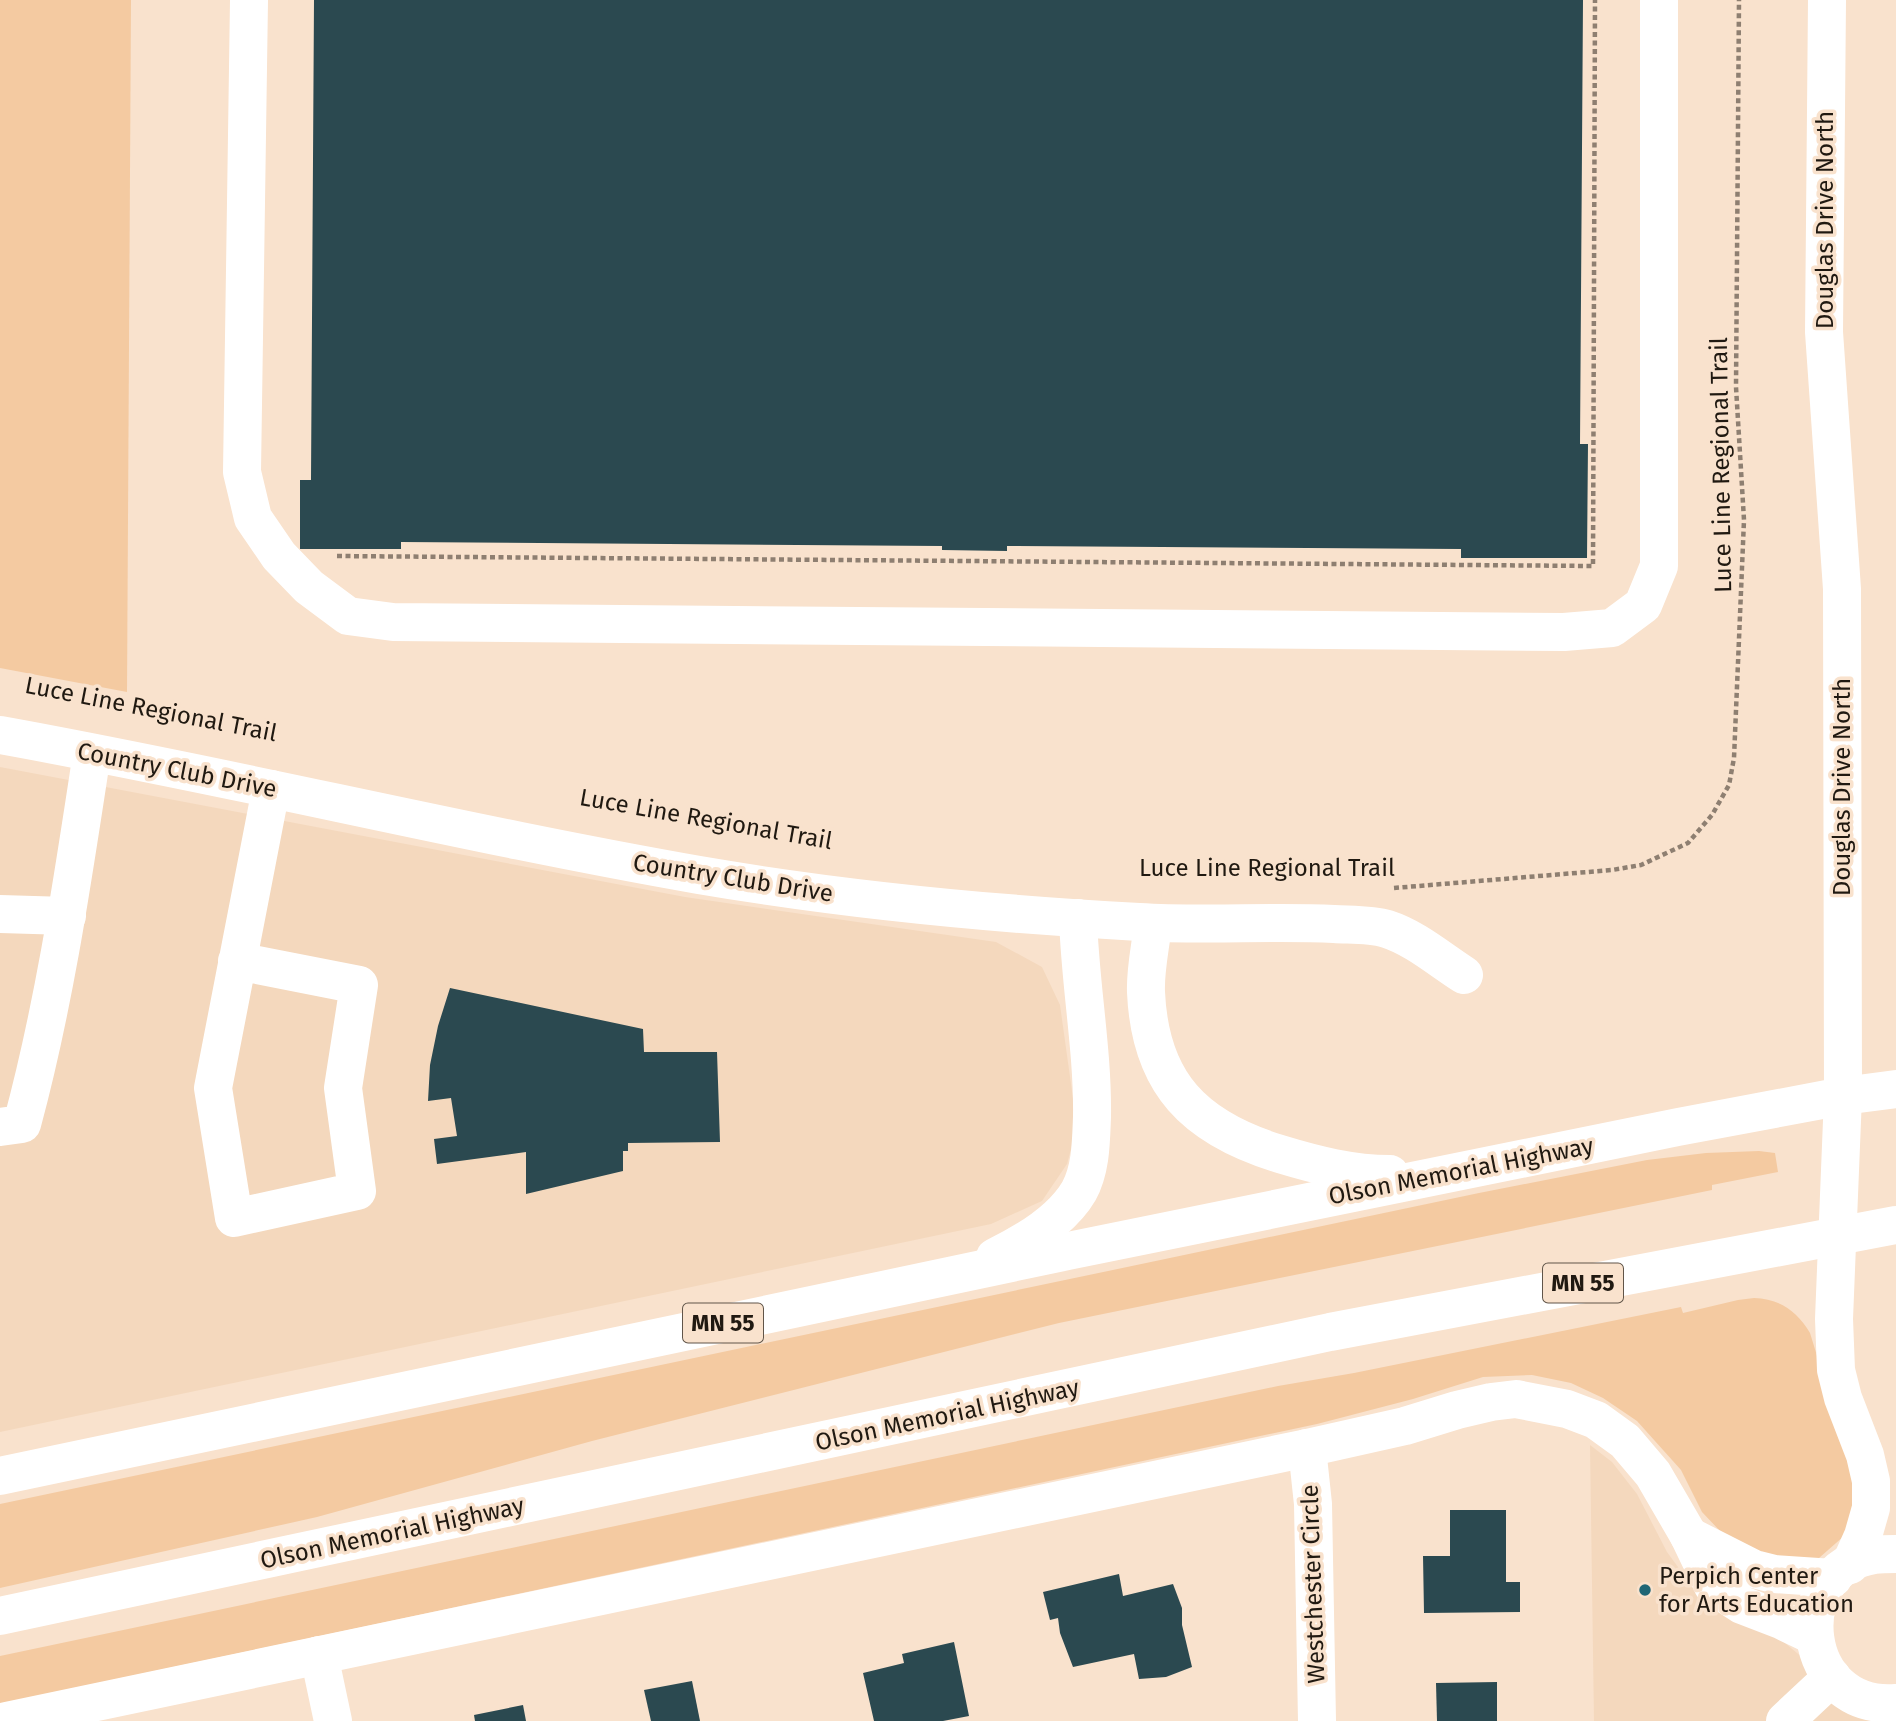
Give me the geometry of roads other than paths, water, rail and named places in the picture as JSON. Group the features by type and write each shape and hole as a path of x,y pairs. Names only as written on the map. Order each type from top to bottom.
{"main road":[{"path":"249,0 242,472 253,518 279,556 309,587 348,616 393,622 1564,632 1612,628 1643,605 1659,566 1659,0"},
{"name":"Douglas Drive North","path":"1814,1636 1814,1615 1821,1595 1841,1571 1863,1536 1871,1508 1871,1482 1836,1370 1834,1319 1843,1096 1842,589 1824,332 1827,0"},
{"name":"Country Club Drive","path":"0,735 557,849 703,876 849,897 1005,914 1153,923 1312,923 1384,928 1427,949 1464,975"},
{"path":"0,1127 22,1124 36,1071 67,916 92,753"},
{"path":"237,961 359,985 343,1088 357,1191 234,1218 212,1088 237,961 271,789"},
{"path":"0,914 67,916"},
{"path":"947,1276 1008,1251 1029,1238 1067,1208 1080,1189 1091,1142 1091,1066 1078,918"},
{"path":"1153,923 1146,990 1149,1024 1158,1058 1176,1092 1207,1122 1245,1143 1302,1161 1360,1174 1448,1174"},
{"name":"Olson Memorial Highway","path":"0,1476 947,1276 1843,1096 1896,1089"},
{"name":"Olson Memorial Highway","path":"0,1616 1330,1332 1896,1225"},
{"path":"6,1721 1307,1448 1405,1426 1491,1402 1516,1399 1567,1409 1596,1420 1625,1441 1653,1474 1689,1536 1713,1586 1742,1605 1814,1636 1818,1655 1832,1677 1845,1690 1868,1701 1896,1703"},
{"name":"Westchester Circle","path":"1307,1448 1313,1504 1317,1721"},
{"path":"1689,1536 1754,1569 1774,1574 1841,1571 1872,1555 1896,1554"},
{"path":"319,1655 332,1721"},
{"path":"1785,1721 1832,1677"}],"place":[{"name":"Perpich Center for Arts Education","path":"1645,1590"}]}
